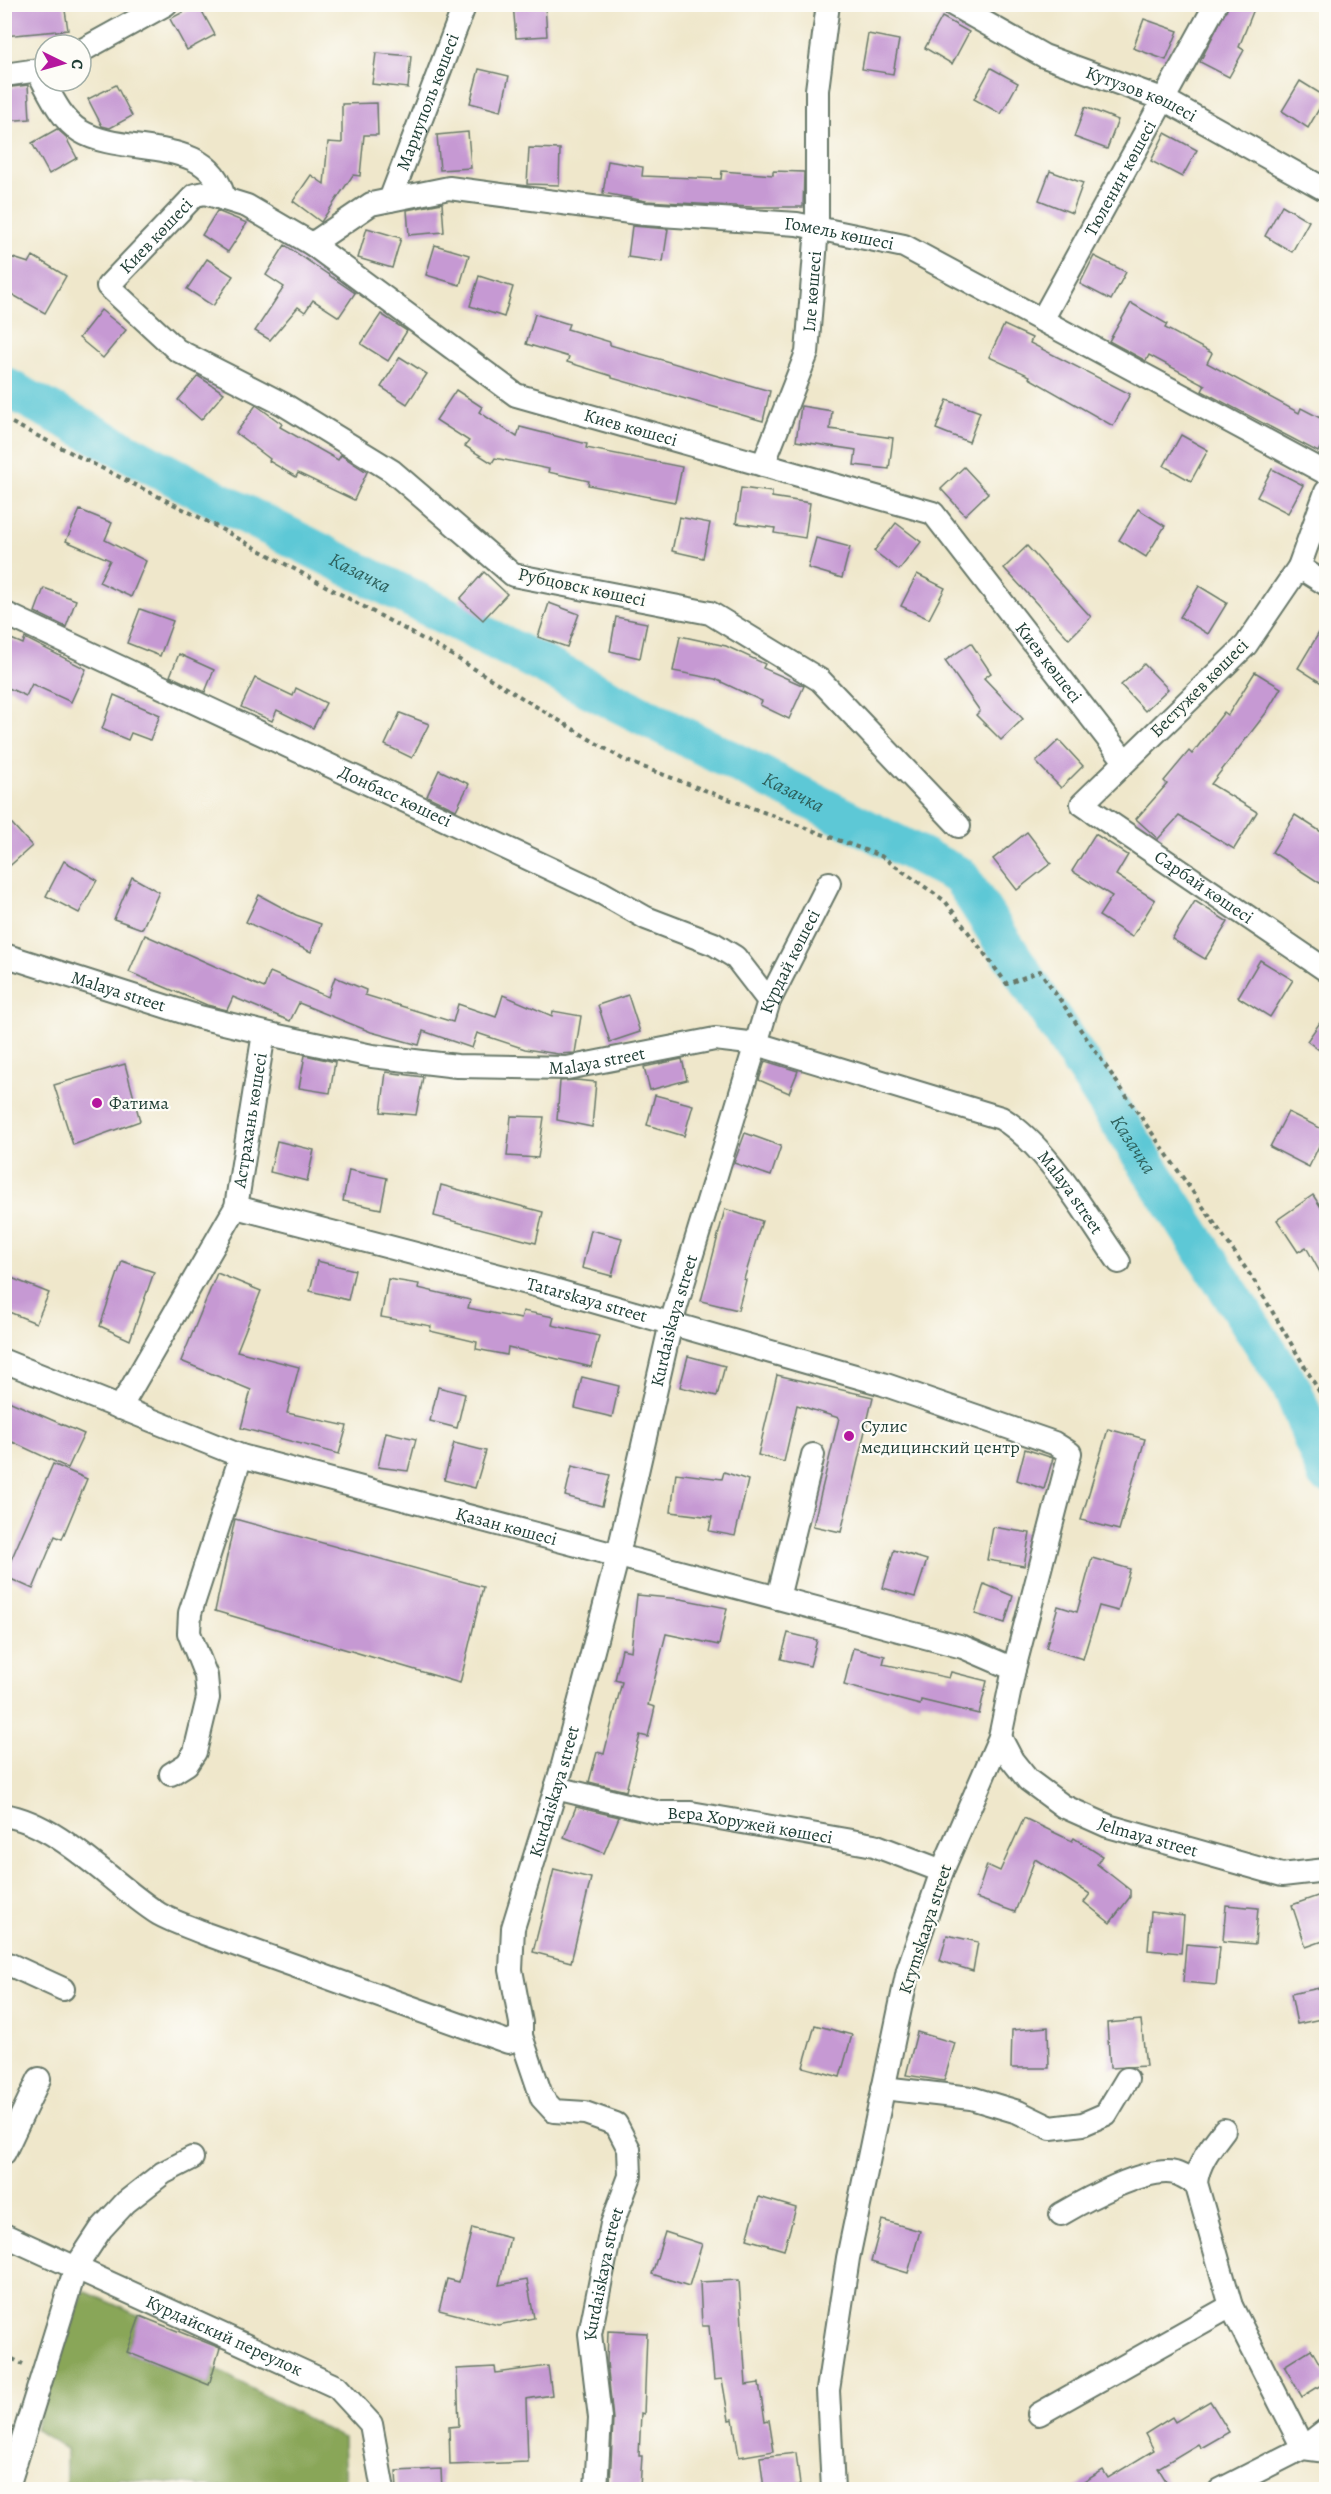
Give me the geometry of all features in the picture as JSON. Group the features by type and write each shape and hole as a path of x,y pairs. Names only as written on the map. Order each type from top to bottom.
{"street":[{"path":"93,44 166,4"},
{"name":"Мариуполь көшесі","path":"390,200 465,4"},
{"name":"Іле көшесі","path":"763,465 807,353 817,228 817,90 828,4"},
{"name":"Кутузов көшесі","path":"952,4 1044,56 1165,100 1326,190"},
{"name":"Тюленин көшесі","path":"1042,320 1216,4"},
{"path":"4,75 33,71"},
{"path":"52,93 66,120 80,132 133,147 184,154 200,163 214,176 222,189 224,199"},
{"name":"Гомель көшесі","path":"312,244 371,204 449,188 645,214 797,224 904,246 1326,473"},
{"name":"Киев көшесі","path":"108,286 195,195 205,193 247,206 312,244 516,395 933,513 1125,761"},
{"name":"Рубцовск көшесі","path":"108,286 177,350 283,405 392,471 513,575 710,614 820,680 959,826"},
{"name":"Бестужев көшесі","path":"1082,804 1246,645 1299,567 1326,492"},
{"path":"1299,567 1326,584"},
{"name":"Донбасс көшесі","path":"4,613 602,893 645,918 714,944 735,957 769,1001"},
{"name":"Сарбай көшесі","path":"1082,804 1326,970"},
{"name":"Күрдай көшесі","path":"757,1044 769,1001 830,883"},
{"name":"Malaya street","path":"4,955 199,1017 372,1056 457,1066 567,1068 715,1039 757,1044 973,1108 1010,1123 1040,1151 1119,1262"},
{"name":"Астрахань көшесі","path":"236,1208 264,1033"},
{"name":"Kurdaiskaya street","path":"596,2490 600,2418 590,2334 612,2224 630,2175 629,2149 616,2124 585,2113 554,2111 542,2098 521,2036 522,2023 511,1970 513,1928 556,1788 618,1555 671,1323 757,1044"},
{"path":"120,1408 236,1208"},
{"name":"Tatarskaya street","path":"236,1208 671,1323 883,1384 1054,1443 1070,1453"},
{"name":"Қазан көшесі","path":"4,1361 241,1456 963,1647 1014,1668"},
{"name":"Krymskaaya street","path":"833,2490 828,2390 848,2258 908,1971 942,1872 1000,1737 1014,1668 1070,1453"},
{"path":"778,1598 813,1455"},
{"path":"171,1774 187,1764 195,1752 206,1708 208,1698 206,1676 189,1633 190,1613 241,1456"},
{"name":"Jelmaya street","path":"1000,1737 1012,1760 1028,1780 1063,1806 1108,1826 1282,1875 1326,1870"},
{"name":"Вера Хоружей көшесі","path":"556,1788 660,1813 691,1813 874,1845 942,1872"},
{"path":"4,1815 36,1826 79,1852 160,1914 206,1934 508,2042 521,2036"},
{"path":"4,1962 63,1989"},
{"path":"4,2153 39,2079"},
{"path":"883,2088 971,2098 1018,2112 1051,2128 1083,2124 1106,2114 1127,2079"},
{"path":"1224,2130 1207,2152 1197,2173 1196,2183 1231,2306 1303,2448"},
{"path":"7,2490 76,2267 101,2229 126,2202 163,2173 192,2158"},
{"path":"1060,2214 1102,2190 1156,2174 1173,2172 1196,2183"},
{"name":"Курдайский переулок","path":"4,2235 337,2387 371,2424 383,2490"},
{"path":"1039,2414 1231,2306"},
{"path":"1220,2490 1303,2448 1326,2430"},
{"path":"1303,2448 1326,2451"}],"path":[{"path":"4,419 196,516 435,646 624,760 881,856 945,901 1007,984 1040,971 1255,1282 1326,1403"}],"green space":[{"path":"84,2291 140,2316 127,2352 209,2385 214,2368 343,2438 345,2489 237,2489 117,2478 115,2489 66,2489 66,2449 35,2429"}],"building":[{"path":"4,4 64,4 68,30 4,36"},
{"path":"198,4 215,35 187,50 170,19"},
{"path":"513,4 545,4 547,36 516,38"},
{"path":"1229,4 1256,4 1239,47 1244,50 1229,77 1200,62"},
{"path":"942,17 969,32 952,64 925,48"},
{"path":"1144,19 1178,31 1166,60 1133,48"},
{"path":"868,34 899,40 893,74 862,69"},
{"path":"376,53 411,56 408,88 372,84"},
{"path":"991,68 1018,83 1001,114 974,99"},
{"path":"479,69 509,76 501,111 470,103"},
{"path":"1300,81 1326,97 1308,128 1282,111"},
{"path":"28,85 30,119 4,121 4,88"},
{"path":"116,85 132,116 110,128 102,126 88,99"},
{"path":"377,103 378,135 364,135 360,176 353,175 321,222 293,201 311,175 324,184 328,142 342,143 342,104"},
{"path":"1085,107 1118,120 1107,149 1074,137"},
{"path":"57,129 65,136 77,158 49,174 32,143"},
{"path":"468,132 471,168 440,170 437,135"},
{"path":"1165,133 1197,150 1182,177 1151,161"},
{"path":"529,148 560,149 559,185 527,184"},
{"path":"608,161 643,167 642,176 721,179 722,171 773,175 773,171 804,172 803,207 751,207 646,201 603,193"},
{"path":"1050,171 1083,183 1072,213 1039,200"},
{"path":"442,203 444,232 409,235 407,210"},
{"path":"1282,205 1309,221 1292,252 1265,236"},
{"path":"217,211 247,223 228,252 202,235"},
{"path":"632,226 668,229 663,262 628,257"},
{"path":"367,228 401,238 392,268 358,258"},
{"path":"285,245 355,293 339,317 313,300 305,312 298,307 270,340 255,331 284,287 266,275"},
{"path":"435,245 469,255 460,285 426,275"},
{"path":"4,255 29,263 33,256 66,276 45,313 4,290"},
{"path":"1094,256 1126,272 1111,300 1080,284"},
{"path":"207,259 233,276 213,306 187,289"},
{"path":"479,276 513,287 504,317 470,306"},
{"path":"1131,303 1167,324 1165,328 1212,353 1207,363 1299,413 1301,408 1326,421 1326,436 1318,452 1202,391 1205,385 1149,355 1146,361 1109,341"},
{"path":"101,310 126,330 103,358 79,338"},
{"path":"381,314 407,331 388,361 361,344"},
{"path":"535,314 569,324 567,329 610,342 610,345 770,391 763,421 612,378 612,376 567,362 569,357 526,344"},
{"path":"1004,325 1032,338 1030,343 1130,394 1113,426 1029,378 1030,376 989,357"},
{"path":"400,357 427,374 407,404 381,387"},
{"path":"198,376 224,393 201,420 178,400"},
{"path":"456,390 482,407 479,412 517,437 520,427 587,444 586,448 682,467 675,502 588,485 589,481 548,472 549,469 495,458 492,463 465,446 469,441 436,420"},
{"path":"947,400 980,412 969,442 936,429"},
{"path":"256,405 282,424 280,427 338,460 341,455 367,472 354,500 298,473 296,477 269,461 270,459 236,433"},
{"path":"801,406 832,411 830,429 893,438 889,469 854,465 856,450 796,441"},
{"path":"1181,435 1208,450 1191,481 1164,466"},
{"path":"964,467 988,493 965,515 941,489"},
{"path":"1272,469 1303,485 1288,513 1257,497"},
{"path":"741,488 772,492 772,497 810,503 805,538 774,533 775,528 736,523"},
{"path":"1138,509 1165,526 1146,557 1119,540"},
{"path":"80,510 112,523 105,540 146,561 131,597 99,582 110,560 66,541"},
{"path":"679,517 710,523 703,558 672,551"},
{"path":"896,523 921,542 899,570 874,551"},
{"path":"816,538 850,547 842,578 808,568"},
{"path":"1027,546 1091,617 1069,639 1004,568"},
{"path":"484,572 507,594 483,620 460,599"},
{"path":"917,574 945,588 929,619 901,606"},
{"path":"1199,586 1227,603 1208,634 1180,617"},
{"path":"44,588 76,600 66,627 35,612"},
{"path":"549,603 579,614 567,647 538,637"},
{"path":"140,609 173,621 160,656 127,643"},
{"path":"616,617 647,623 640,658 610,651"},
{"path":"1326,621 1326,686 1298,668"},
{"path":"4,636 23,644 25,638 86,669 71,702 32,684 26,696 4,686"},
{"path":"680,636 726,646 765,664 763,668 804,686 789,719 760,705 762,701 715,679 673,671"},
{"path":"971,643 991,673 984,678 1023,719 1001,740 976,715 980,711 945,661"},
{"path":"179,654 214,670 205,692 170,676"},
{"path":"1144,664 1168,689 1145,711 1121,685"},
{"path":"1255,672 1281,688 1266,713 1211,784 1257,812 1234,849 1179,816 1158,839 1136,819 1167,784 1164,781 1189,751 1192,754 1224,712 1228,715"},
{"path":"255,678 293,696 296,688 326,703 313,728 277,710 272,721 241,707"},
{"path":"114,695 160,715 150,740 131,733 128,740 102,729"},
{"path":"400,713 429,724 412,758 385,745"},
{"path":"1059,740 1083,766 1061,788 1036,762"},
{"path":"439,770 469,784 456,810 427,796"},
{"path":"4,815 32,846 4,871"},
{"path":"1295,815 1326,835 1326,887 1272,852"},
{"path":"1027,832 1051,863 1017,890 993,859"},
{"path":"1095,834 1128,855 1116,875 1155,900 1132,937 1099,916 1112,896 1072,871"},
{"path":"64,861 97,880 79,913 46,896"},
{"path":"132,877 159,892 142,929 114,919"},
{"path":"259,895 296,915 321,924 311,952 246,922"},
{"path":"1195,901 1228,922 1205,959 1172,939"},
{"path":"145,935 264,988 270,972 328,997 335,977 366,990 365,995 453,1022 458,1004 496,1017 503,995 552,1016 553,1011 581,1016 575,1053 558,1054 525,1049 477,1033 472,1048 423,1031 419,1045 371,1032 299,1003 290,1021 233,997 227,1010 207,1005 129,972"},
{"path":"1260,960 1293,980 1270,1017 1238,997"},
{"path":"628,995 640,1032 610,1042 598,1005"},
{"path":"1326,1014 1326,1055 1307,1041"},
{"path":"305,1055 335,1062 330,1093 299,1088"},
{"path":"682,1059 687,1080 650,1090 644,1067"},
{"path":"765,1061 798,1071 789,1093 759,1080"},
{"name":"Фатима","path":"125,1064 140,1121 73,1145 54,1085"},
{"path":"386,1072 423,1077 416,1115 381,1112"},
{"path":"560,1081 596,1082 592,1127 557,1120"},
{"path":"655,1095 693,1105 684,1136 647,1125"},
{"path":"1288,1112 1326,1131 1309,1167 1270,1147"},
{"path":"511,1116 544,1117 538,1158 507,1156"},
{"path":"745,1133 781,1146 771,1176 734,1163"},
{"path":"277,1141 314,1150 307,1181 270,1172"},
{"path":"349,1170 387,1178 381,1209 343,1201"},
{"path":"441,1185 543,1212 536,1243 434,1216"},
{"path":"1313,1195 1326,1215 1326,1283 1306,1247 1298,1252 1277,1220"},
{"path":"725,1209 762,1221 744,1279 746,1280 738,1310 701,1301"},
{"path":"591,1230 622,1238 612,1276 582,1268"},
{"path":"122,1261 154,1272 130,1340 100,1326"},
{"path":"317,1261 355,1270 348,1300 310,1291"},
{"path":"217,1273 261,1291 237,1351 299,1367 287,1413 347,1426 339,1454 241,1428 251,1390 181,1361"},
{"path":"4,1275 49,1293 36,1323 4,1310"},
{"path":"388,1279 419,1284 418,1288 470,1300 468,1308 521,1319 523,1311 554,1317 552,1325 599,1336 591,1367 508,1347 507,1355 476,1349 477,1342 430,1331 431,1326 381,1317"},
{"path":"688,1356 725,1366 717,1396 680,1387"},
{"name":"Сулис медицинский центр","path":"777,1375 873,1397 841,1532 813,1526 839,1418 797,1405 784,1462 758,1455"},
{"path":"582,1377 619,1386 612,1417 575,1408"},
{"path":"438,1387 465,1394 457,1428 430,1421"},
{"path":"4,1399 84,1434 68,1468 4,1438"},
{"path":"1108,1429 1145,1439 1119,1530 1081,1520"},
{"path":"386,1432 416,1439 408,1471 378,1467"},
{"path":"454,1443 486,1451 475,1488 444,1480"},
{"path":"1025,1449 1053,1458 1044,1489 1017,1480"},
{"path":"53,1464 87,1479 62,1539 55,1536 33,1589 4,1576"},
{"path":"572,1466 610,1475 602,1506 565,1496"},
{"path":"724,1472 748,1480 735,1536 709,1531 712,1517 671,1512 676,1473 722,1479"},
{"path":"235,1519 483,1587 460,1683 215,1611"},
{"path":"993,1527 1030,1533 1024,1566 987,1560"},
{"path":"894,1550 927,1560 915,1597 883,1588"},
{"path":"1092,1558 1130,1569 1118,1611 1099,1606 1083,1659 1046,1648 1058,1606 1077,1612"},
{"path":"984,1584 1013,1596 1005,1623 975,1614"},
{"path":"637,1595 681,1599 727,1608 719,1645 666,1634 648,1705 655,1707 648,1737 640,1735 626,1791 589,1782 597,1752 604,1754 622,1682 615,1680 622,1649 631,1651"},
{"path":"788,1633 817,1640 810,1666 781,1659"},
{"path":"853,1648 885,1656 883,1664 949,1678 951,1672 987,1681 979,1714 921,1700 920,1705 844,1685"},
{"path":"576,1807 619,1817 604,1853 564,1837"},
{"path":"1024,1818 1072,1841 1074,1838 1102,1856 1097,1864 1130,1890 1130,1897 1110,1923 1084,1902 1090,1894 1035,1859 1015,1912 976,1898 987,1865 1000,1871"},
{"path":"554,1869 591,1878 571,1962 533,1952"},
{"path":"1326,1893 1326,1940 1306,1947 1292,1905"},
{"path":"1226,1905 1258,1908 1255,1944 1223,1941"},
{"path":"1151,1912 1184,1916 1181,1953 1148,1950"},
{"path":"947,1935 978,1942 973,1971 940,1961"},
{"path":"1186,1944 1220,1947 1216,1985 1183,1982"},
{"path":"1324,1987 1326,2018 1297,2024 1291,1994"},
{"path":"1141,2020 1146,2066 1110,2068 1107,2023"},
{"path":"815,2025 852,2035 840,2077 803,2067"},
{"path":"1048,2027 1049,2068 1011,2068 1012,2030"},
{"path":"917,2032 955,2043 944,2081 906,2075"},
{"path":"759,2197 796,2208 784,2250 747,2239"},
{"path":"882,2220 920,2231 908,2273 871,2262"},
{"path":"472,2228 510,2238 499,2285 527,2280 534,2318 498,2325 439,2310 447,2279 459,2282"},
{"path":"665,2232 702,2244 689,2286 652,2274"},
{"path":"739,2280 746,2385 759,2383 765,2421 769,2420 774,2451 739,2457 733,2419 729,2420 722,2379 714,2380 709,2326 702,2326 700,2282"},
{"path":"140,2316 220,2348 209,2385 127,2352"},
{"path":"608,2331 647,2333 644,2414 641,2413 639,2456 642,2456 640,2487 610,2486 613,2419 607,2362"},
{"path":"1311,2349 1326,2375 1326,2382 1302,2397 1284,2366"},
{"path":"548,2366 552,2395 526,2399 528,2462 450,2465 449,2427 459,2426 457,2369 495,2367 496,2373"},
{"path":"1210,2401 1229,2432 1201,2448 1198,2444 1158,2468 1168,2484 1159,2490 1071,2490 1103,2470 1108,2478 1154,2450 1145,2434 1172,2417 1175,2422"},
{"path":"796,2453 800,2485 764,2489 760,2457"},
{"path":"441,2469 442,2490 397,2490 396,2471"}],"waterway":[{"name":"Казачка","path":"4,386 225,504 960,876 1293,1390 1326,1474"}],"place":[{"name":"Фатима","path":"97,1103"},
{"name":"Сулис медицинский центр","path":"849,1436"}]}
